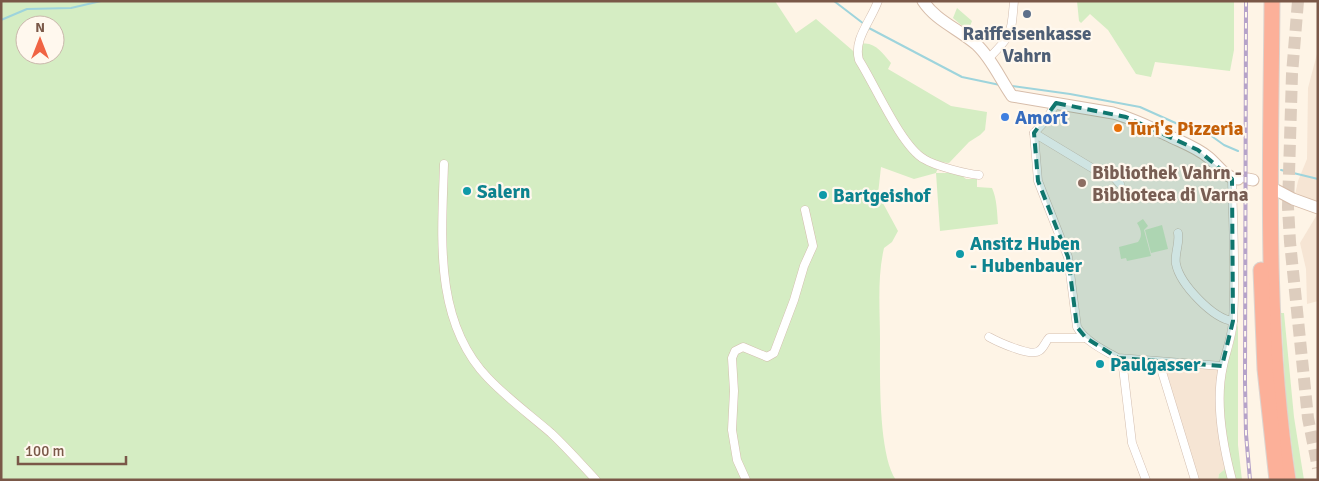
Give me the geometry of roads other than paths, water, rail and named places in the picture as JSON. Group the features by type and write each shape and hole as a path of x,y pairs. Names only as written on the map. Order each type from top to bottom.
{"highway":[{"path":"1261,1 1262,326 1267,401 1277,480"},
{"path":"1272,1 1271,262 1273,325 1278,400 1288,480"}],"street":[{"path":"878,1 863,32 858,48 859,60 899,130 912,149 923,159 959,170 965,174 979,175"},
{"path":"923,1 929,10 975,44 989,58 1012,96 1113,112 1198,150 1217,164 1226,175 1243,179 1233,322 1229,348 1222,366 1220,398 1222,431 1232,480"},
{"path":"989,58 1005,42 1011,32 1014,1"},
{"path":"1034,132 1048,119 1056,104"},
{"path":"1034,132 1092,168 1113,176 1120,184"},
{"path":"1034,132 1038,181 1068,257 1077,326 1086,338 1107,352 1122,359 1222,366"},
{"path":"444,164 443,263 448,299 462,339 472,358 487,377 552,434 596,480"},
{"path":"1276,190 1293,199 1315,205"},
{"path":"746,480 736,460 732,430 734,391 732,358 735,351 743,348 767,357 774,353 794,300 804,266 813,246 805,210"},
{"path":"1178,233 1180,242 1176,254 1176,265 1184,281 1214,314 1233,322"},
{"path":"1071,338 1077,326"},
{"path":"989,337 998,342 1034,353 1040,351 1049,338 1086,338"},
{"path":"1122,359 1132,442 1146,480"},
{"path":"1159,362 1195,480"}],"waterway":[{"path":"1,20 27,9 71,8 101,1"},
{"path":"834,1 864,24"},
{"path":"867,27 962,77 1000,85"},
{"path":"1012,86 1140,107 1180,125 1199,127 1224,145 1238,151"},
{"path":"1281,170 1318,179"}],"tunnel":[{"path":"1298,1 1292,74 1288,207 1308,418 1318,468"}],"railway":[{"path":"1246,1 1245,382 1246,434 1250,480"}],"place":[{"name":"Raiffeisenkasse Vahrn","path":"1027,14"},
{"name":"Amort","path":"1005,117"},
{"name":"Turi's Pizzeria","path":"1118,128"},
{"name":"Bibliothek Vahrn - Biblioteca di Varna","path":"1082,183"},
{"name":"Salern","path":"467,191"},
{"name":"Bartgeishof","path":"823,195"},
{"name":"Ansitz Huben - Hubenbauer","path":"960,254"},
{"name":"Paulgasser","path":"1100,364"}]}
